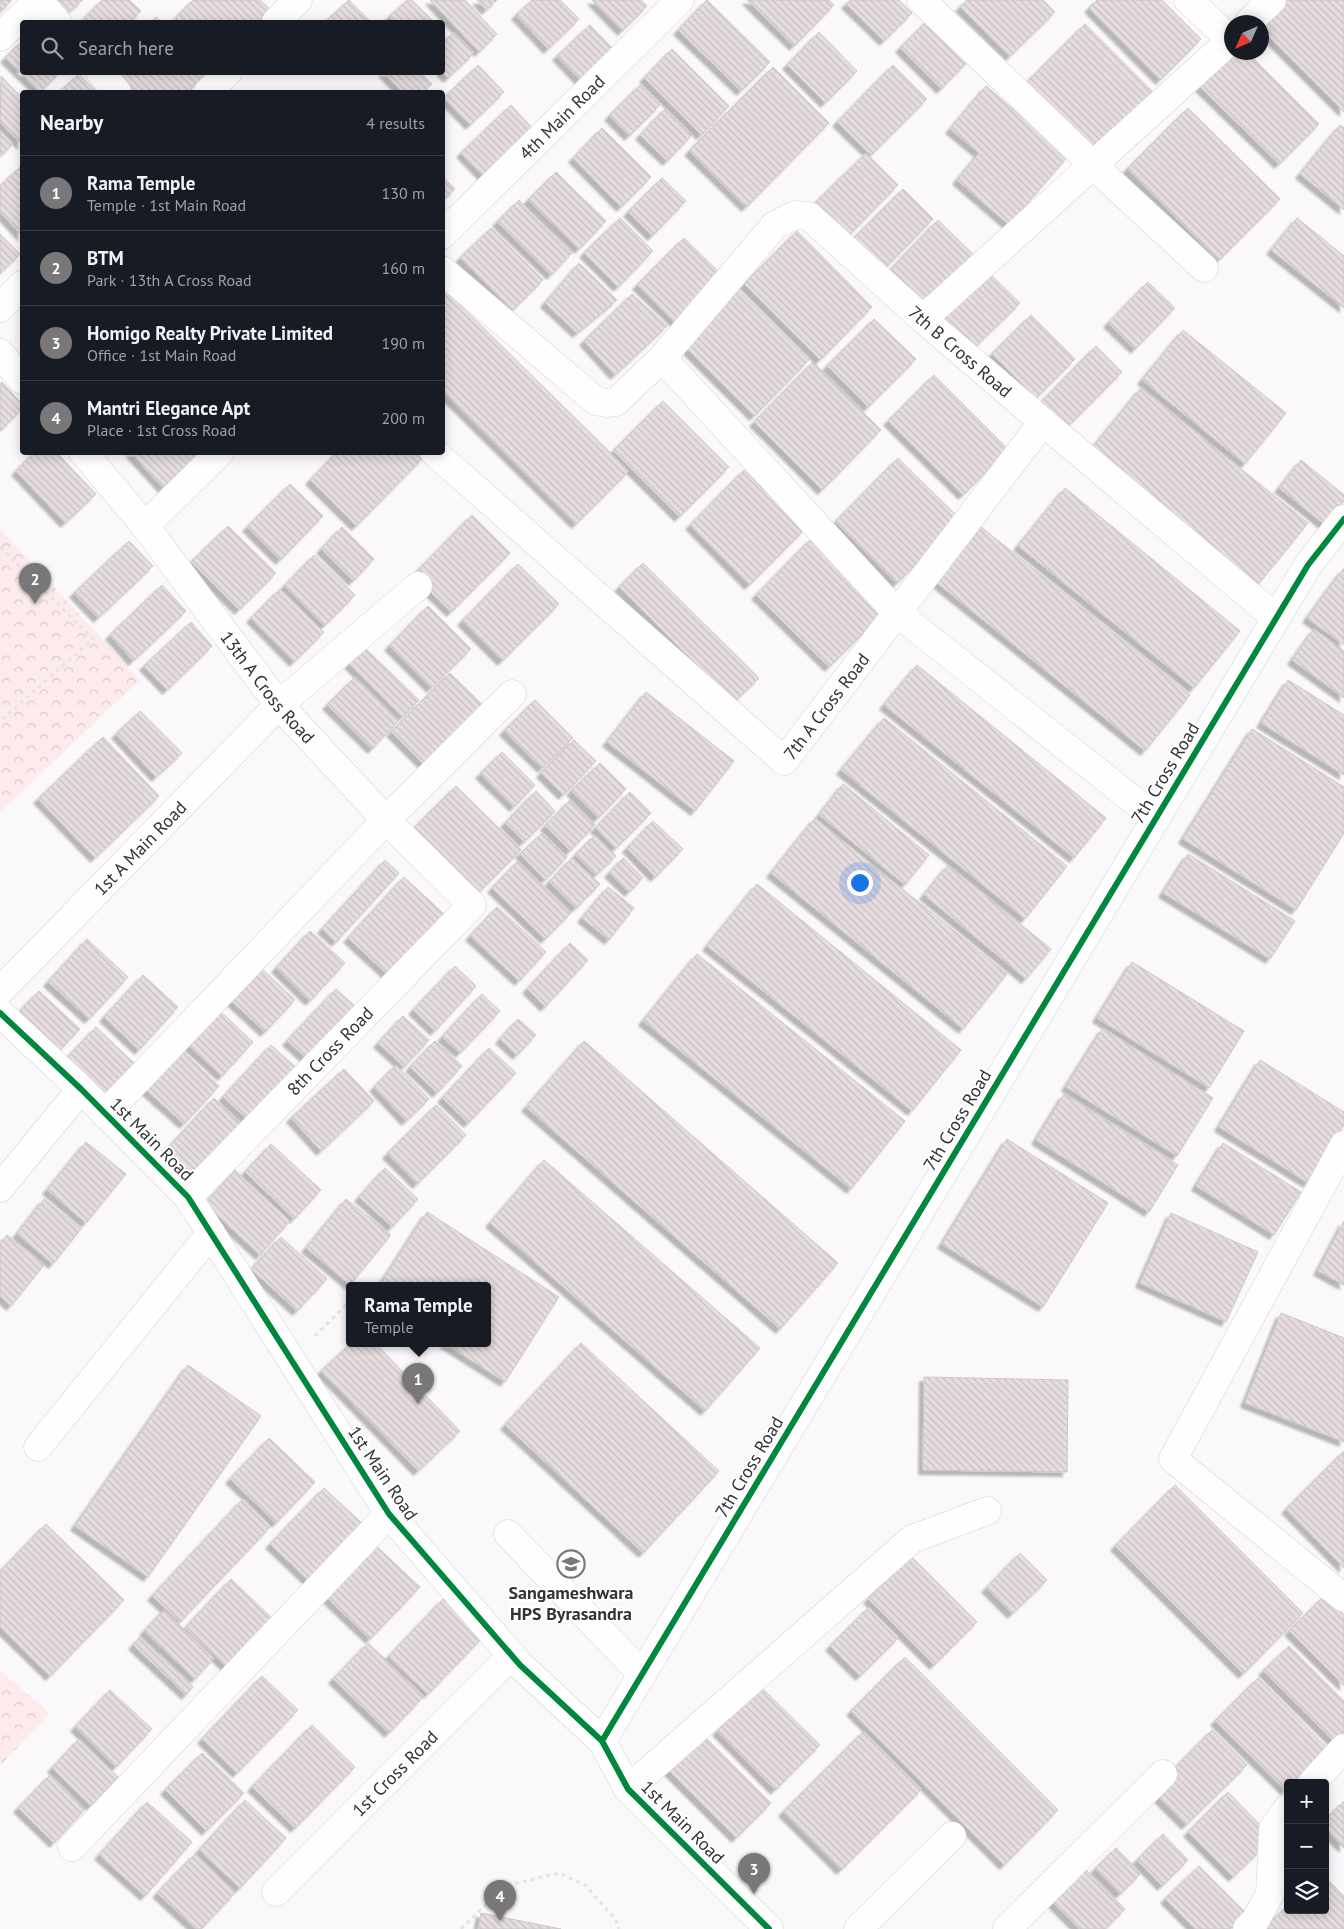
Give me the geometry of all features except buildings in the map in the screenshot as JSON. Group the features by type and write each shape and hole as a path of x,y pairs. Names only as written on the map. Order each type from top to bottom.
{"street":[{"path":"0,37 38,0 55,20"},
{"path":"278,20 298,0"},
{"name":"4th Main Road","path":"445,232 680,0"},
{"path":"1188,0 1224,33"},
{"path":"1256,15 1272,0"},
{"path":"930,3 1094,166 1204,268"},
{"path":"923,319 1094,166 1224,45"},
{"path":"103,75 115,90"},
{"path":"210,90 225,75"},
{"name":"7th B Cross Road","path":"445,273 596,401 606,404 616,402 662,358 775,225 795,215 809,216 923,319 1042,422 1276,618"},
{"path":"0,308 20,287"},
{"path":"0,353 20,378"},
{"path":"662,358 897,613 1156,818"},
{"path":"897,613 1042,422"},
{"name":"13th A Cross Road","path":"86,455 145,526 279,706 386,820 472,905"},
{"path":"145,526 217,455"},
{"name":"7th A Cross Road","path":"437,455 784,761 897,613"},
{"name":"7th Cross Road","path":"602,1741 1308,565 1344,519"},
{"name":"1st A Main Road","path":"0,991 279,706 418,586"},
{"path":"105,1114 386,820 512,694"},
{"name":"8th Cross Road","path":"188,1197 472,905"},
{"name":"1st Main Road","path":"0,1013 81,1089 188,1197 389,1514 520,1665 602,1741 628,1789 769,1929"},
{"path":"0,1188 81,1089"},
{"path":"1344,1145 1173,1459 1344,1598"},
{"path":"38,1447 211,1233"},
{"path":"628,1789 912,1539 987,1511"},
{"path":"72,1847 389,1514"},
{"path":"508,1534 642,1674"},
{"name":"1st Cross Road","path":"276,1892 512,1655"},
{"path":"1316,1779 1344,1748"},
{"path":"1007,1929 1163,1774"},
{"path":"1247,1929 1260,1914 1270,1894 1273,1829 1284,1814"},
{"path":"858,1929 952,1836"}],"path":[{"path":"0,547 93,640 0,721"},
{"path":"291,1359 346,1305"},
{"path":"460,1929 505,1886 559,1874 585,1885 616,1920 619,1929"}],"green space":[{"path":"0,529 140,680 0,812"},
{"path":"0,1671 50,1713 0,1766"}],"cycle path":[{"path":"602,1741 1308,565 1344,519"},
{"path":"0,1013 81,1089 188,1197 389,1514 520,1665 602,1741 628,1789 769,1929"}],"place":[{"name":"BTM","path":"35,604"},
{"name":"Rama Temple","path":"418,1404"},
{"name":"Sangameshwara HPS Byrasandra","path":"571,1564"},
{"name":"Homigo Realty Private Limited","path":"754,1894"},
{"name":"Mantri Elegance Apt","path":"500,1921"}]}
